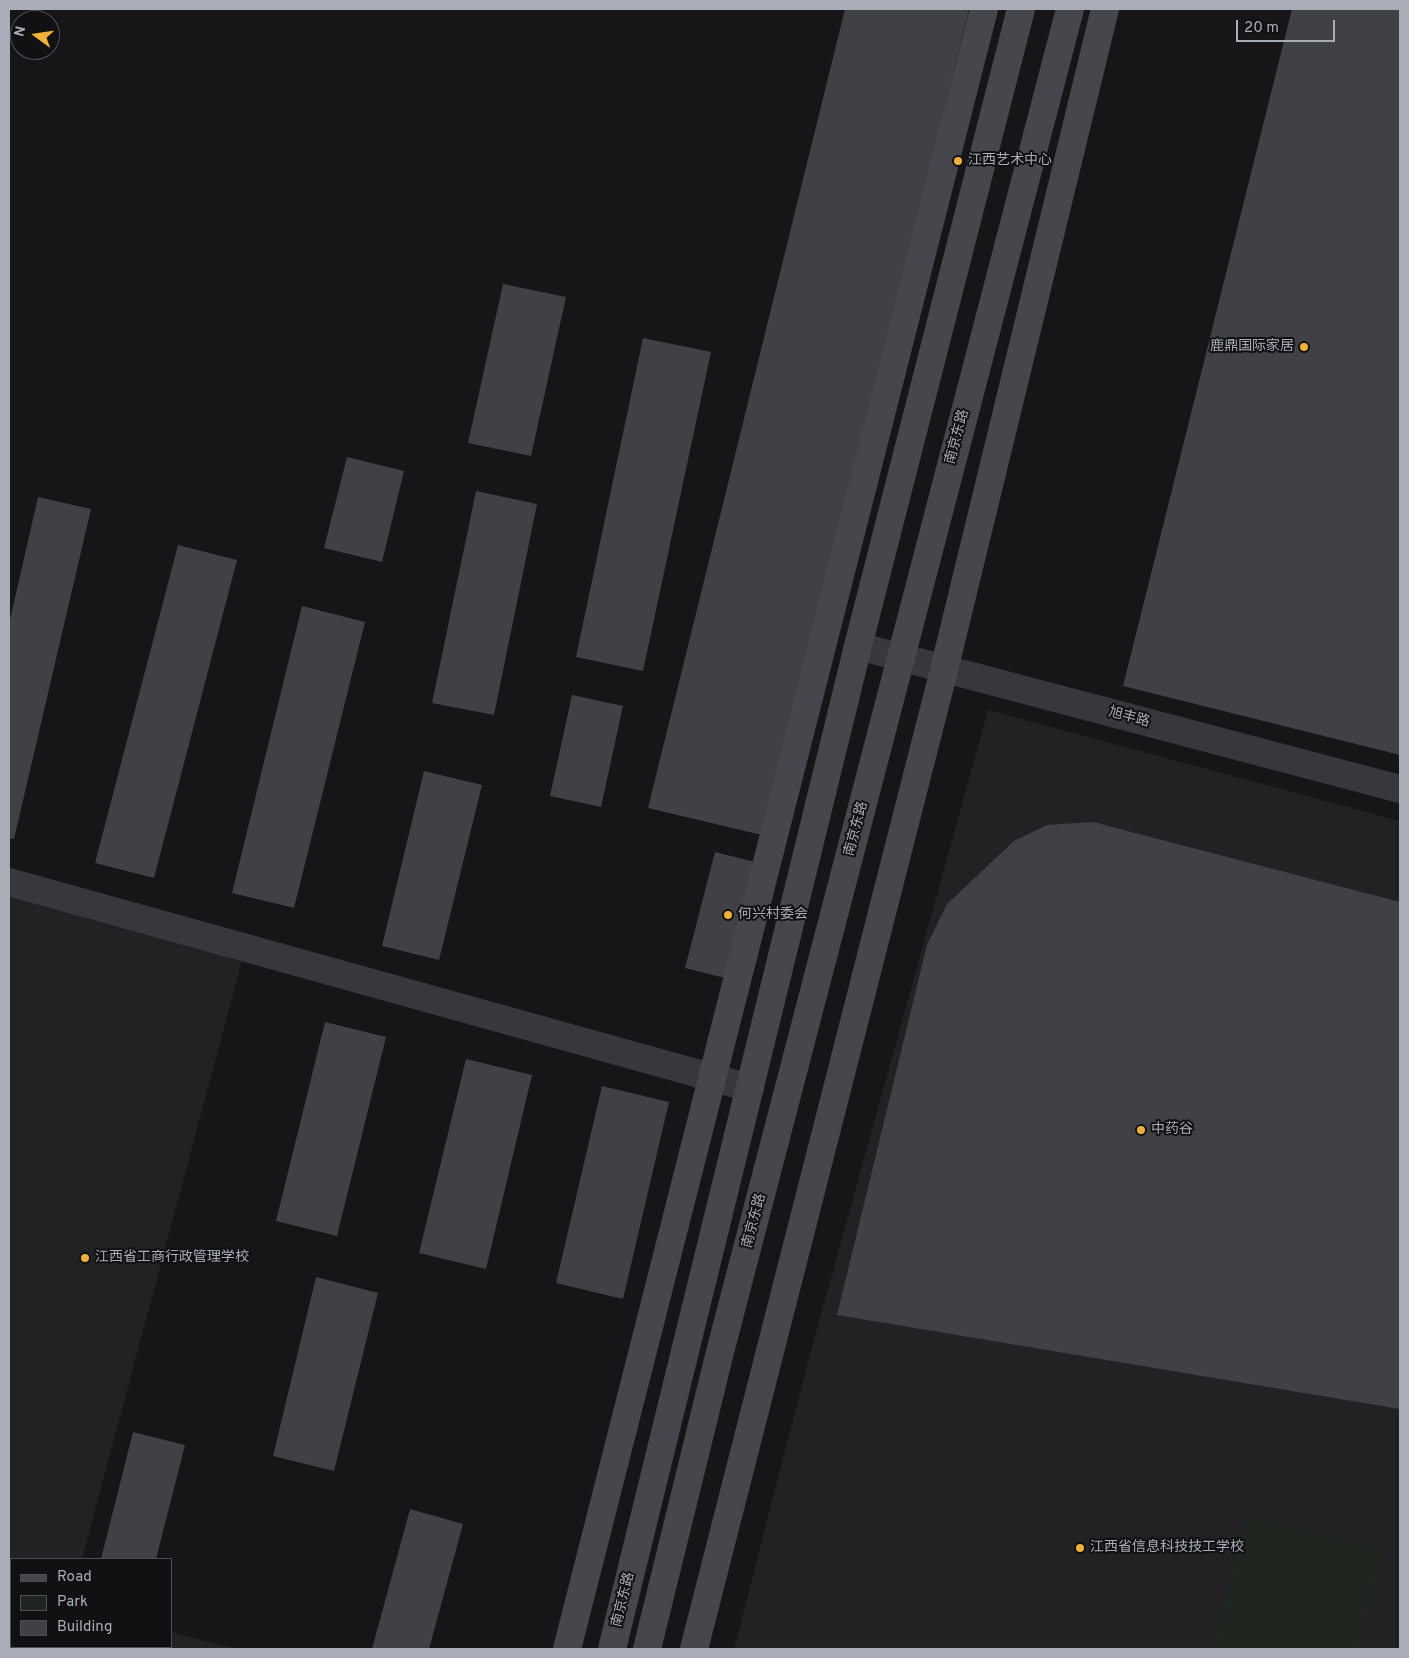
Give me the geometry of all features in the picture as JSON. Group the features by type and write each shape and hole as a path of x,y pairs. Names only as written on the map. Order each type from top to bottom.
{"main road":[{"path":"567,1649 984,9"},
{"name":"南京东路","path":"612,1649 858,646 1021,9"},
{"name":"南京东路","path":"647,1649 720,1352 1070,9"},
{"path":"694,1649 944,670 1106,9"}],"street":[{"name":"旭丰路","path":"858,646 1400,789"},
{"path":"9,882 750,1088"}],"shaded area":[{"path":"988,710 1400,821 1400,1649 734,1649 810,1354"},
{"name":"江西省工商行政管理学校","path":"9,895 243,957 82,1558 10,1558 10,1648 172,1648 172,1632 236,1649 9,1649"}],"green space":[{"path":"1247,1515 1382,1549 1357,1649 1214,1649"}],"building":[{"path":"845,9 969,9 766,836 648,808"},
{"name":"鹿鼎国际·家居","path":"1292,9 1400,9 1400,755 1123,686"},
{"path":"503,284 566,297 531,456 468,443"},
{"path":"643,338 711,352 643,671 576,657"},
{"path":"347,457 404,471 382,562 324,548"},
{"path":"476,491 537,504 494,715 432,703"},
{"path":"38,497 91,509 14,839 9,838 9,624"},
{"path":"178,545 237,560 154,878 95,863"},
{"path":"302,606 365,622 294,908 232,893"},
{"path":"572,695 623,706 601,807 550,796"},
{"path":"424,771 482,785 439,960 382,946"},
{"name":"中药谷","path":"1093,822 1400,902 1400,1409 837,1315 927,945 947,904 1014,841 1047,825"},
{"path":"715,852 763,864 733,980 685,968"},
{"path":"325,1022 386,1037 337,1236 276,1221"},
{"path":"466,1059 532,1075 486,1269 419,1253"},
{"path":"602,1086 669,1102 623,1299 556,1283"},
{"path":"316,1277 378,1293 334,1471 273,1456"},
{"path":"133,1432 185,1445 156,1558 101,1558"},
{"path":"410,1509 463,1524 429,1649 372,1649"}],"place":[{"name":"江西艺术中心","path":"958,161"},
{"name":"鹿鼎国际·家居","path":"1304,347"},
{"name":"何兴村委会","path":"728,915"},
{"name":"中药谷","path":"1141,1130"},
{"name":"江西省工商行政管理学校","path":"85,1258"},
{"name":"江西省信息科技技工学校","path":"1080,1548"}]}
